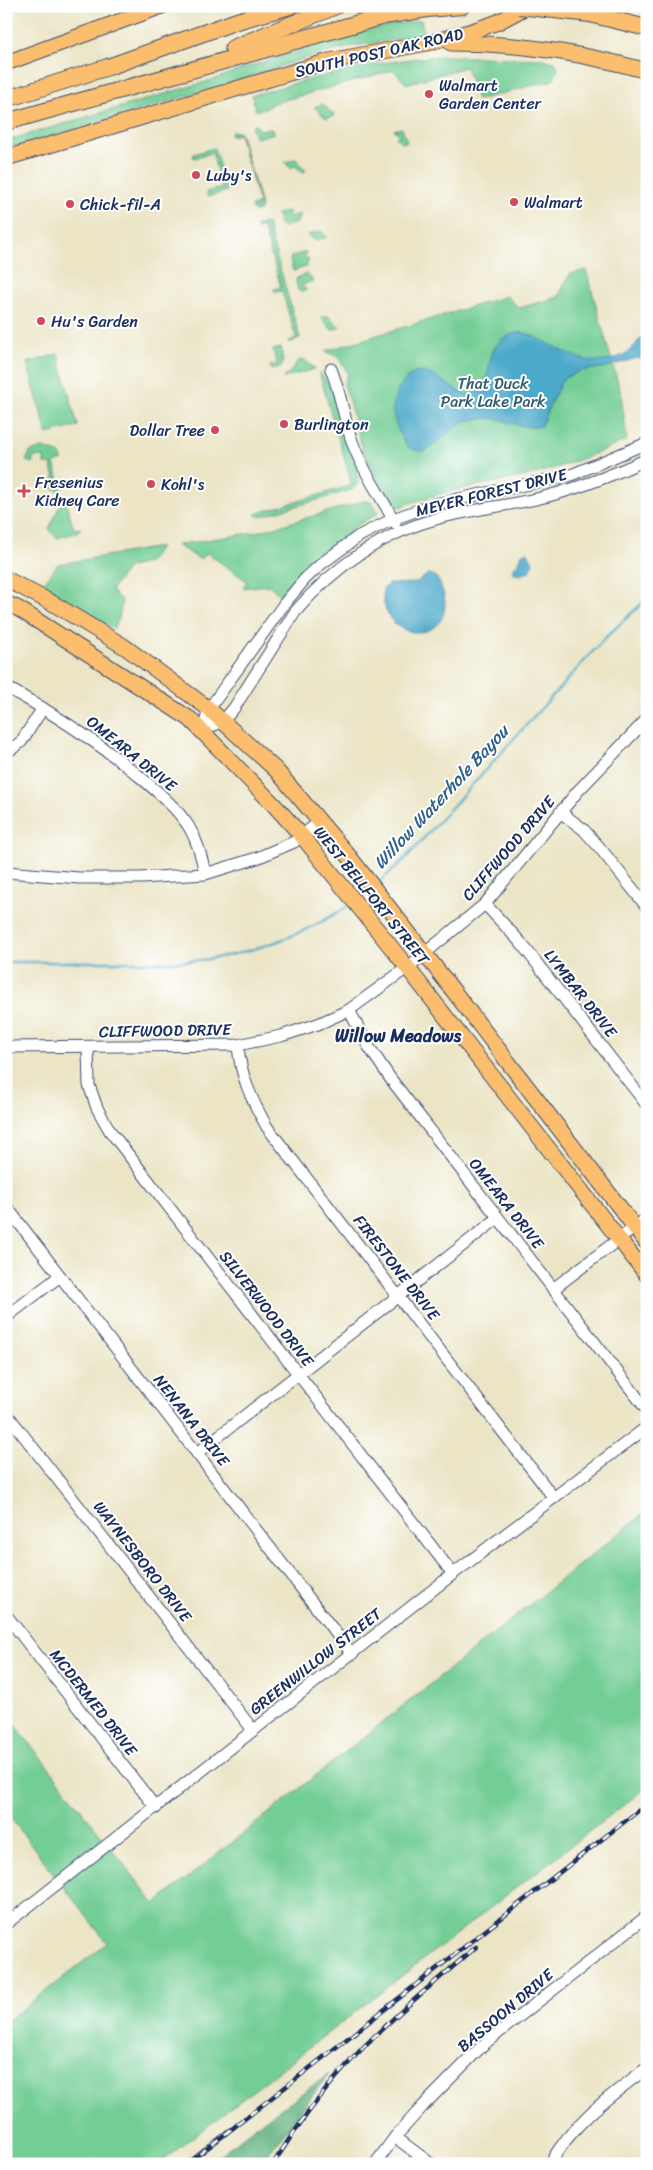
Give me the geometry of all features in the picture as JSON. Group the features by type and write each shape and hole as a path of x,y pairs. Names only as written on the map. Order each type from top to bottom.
{"highway":[{"path":"6,99 108,67 237,21 272,6"},
{"path":"237,21 290,6"},
{"path":"140,84 336,6"},
{"path":"6,122 384,16 462,6"},
{"path":"519,6 590,14 647,28"}],"main road":[{"path":"6,63 162,6"},
{"name":"SOUTH POST OAK ROAD","path":"6,158 329,61 433,42 485,27 528,6"},
{"path":"433,42 523,47 604,60 647,71"},
{"name":"WEST BELLFORT STREET","path":"6,579 29,590 125,646 209,709 276,770 357,867 647,1243"},
{"path":"12,606 29,590"},
{"name":"WEST BELLFORT STREET","path":"12,606 116,669 190,719 203,730 302,836 337,878 647,1276"},
{"path":"512,1102 528,1088"}],"street":[{"path":"331,369 339,389 352,443 400,533"},
{"name":"MEYER FOREST DRIVE","path":"203,730 209,709 284,604 305,579 340,548 393,519 436,504 571,475 647,442"},
{"name":"MEYER FOREST DRIVE","path":"203,730 223,721 234,708 295,612 326,578 345,564 385,540 438,519 537,499 595,482 647,459"},
{"path":"475,495 478,510"},
{"path":"284,604 295,612"},
{"name":"OMEARA DRIVE","path":"6,687 43,708 101,746 167,801 189,827 195,839 205,874"},
{"path":"6,753 21,742 43,708"},
{"name":"CLIFFWOOD DRIVE","path":"6,1047 88,1048 238,1045 290,1033 318,1024 349,1010 408,968 485,904 560,812 647,719"},
{"path":"560,812 583,829 647,908"},
{"path":"6,872 78,878 141,878 205,874 257,858 294,842 319,822"},
{"name":"LYMBAR DRIVE","path":"485,904 521,943 647,1105"},
{"name":"OMEARA DRIVE","path":"349,1010 366,1044 390,1078 647,1410"},
{"name":"FIRESTONE DRIVE","path":"238,1045 239,1060 251,1100 267,1127 554,1498"},
{"name":"SILVERWOOD DRIVE","path":"88,1048 89,1085 97,1108 110,1131 453,1574"},
{"name":"NENANA DRIVE","path":"6,1206 352,1654"},
{"path":"197,1453 498,1218"},
{"path":"553,1289 647,1218"},
{"path":"6,1317 60,1276"},
{"name":"WAYNESBORO DRIVE","path":"6,1412 253,1730"},
{"name":"GREENWILLOW STREET","path":"8,1918 156,1808 453,1574 647,1427"},
{"name":"MCDERMED DRIVE","path":"6,1615 156,1808"},
{"name":"BASSOON DRIVE","path":"375,2164 395,2137 484,2045 647,1916"},
{"path":"550,2164 559,2148 584,2118 647,2068"},
{"path":"395,2137 431,2164"}],"green space":[{"path":"421,20 424,35 354,46 306,58 232,83 6,149 6,141 215,79 256,64 344,37 390,25"},
{"path":"446,56 544,59 556,63 558,70 553,80 477,100 466,67 406,84 394,70 270,104 270,106 256,111 252,95 372,65"},
{"path":"323,104 335,116 326,118 314,107"},
{"path":"254,124 261,130 270,128 275,133 256,138 251,127"},
{"path":"402,128 407,142 402,143 396,137 400,135 394,130"},
{"path":"232,131 240,132 261,205 260,210 256,212 252,210 251,206 259,203 239,134 230,136"},
{"path":"214,148 227,191 208,197 206,192 222,188 212,153 194,158 193,154"},
{"path":"296,159 306,171 301,172 296,166 290,168 285,162"},
{"path":"288,211 288,217 300,214 297,223 282,227 279,225 277,214"},
{"path":"267,223 300,338 289,343 289,341 296,338 282,291 275,292 274,289 281,287 263,227 256,229 257,225"},
{"path":"321,231 327,237 314,241 308,235"},
{"path":"306,252 305,259 309,258 306,267 293,271 290,259 292,256"},
{"name":"That Duck Park Lake Park","path":"586,270 621,394 627,440 590,456 552,469 446,493 400,507 379,482 364,454 344,384 348,373 338,357 325,351 507,296 519,308 558,297 570,274"},
{"path":"307,274 313,281 302,285 307,290 301,292 298,290 297,278"},
{"path":"328,316 340,327 332,330 321,318"},
{"path":"281,348 283,363 281,367 271,370 270,366 277,364 273,350"},
{"path":"58,354 78,426 47,434 27,363"},
{"path":"300,360 305,360 315,369 283,378 289,373"},
{"path":"319,372 334,393 340,408 354,457 358,483 352,490 258,517 255,514 352,485"},
{"path":"43,448 59,453 63,460 54,463 62,492 50,487 55,474 52,473 51,464 44,464 44,457 33,457 33,463 26,461 30,452"},
{"path":"64,496 73,526 75,529 81,528 76,533 57,538 49,529"},
{"path":"364,501 371,502 379,513 352,528 347,536 308,566 280,595 269,585 243,588 247,581 207,553 200,559 176,545 262,531"},
{"path":"160,547 148,563 129,567 111,590 122,601 119,619 113,629 41,587 58,564"},
{"path":"647,1511 647,1787 158,2164 6,2164 6,2022 107,1943 6,1812 6,1713 155,1904"},
{"path":"329,2074 270,2152 264,2164 208,2164 252,2129"}],"water":[{"path":"521,332 571,355 597,361 610,360 625,354 647,333 647,365 644,360 637,358 607,367 580,371 563,379 541,426 523,426 489,418 479,419 462,424 424,451 408,447 397,426 393,409 398,390 410,376 420,372 430,374 459,392 468,394 477,392 487,377 494,350 499,342 508,336"},
{"path":"528,552 533,563 530,571 520,575 515,574 512,569 519,563 522,553"},
{"path":"428,574 436,577 441,586 445,605 441,620 432,629 419,632 406,630 394,622 385,609 383,589 388,584 416,583"}],"waterway":[{"name":"Willow Waterhole Bayou","path":"377,884 404,860 605,638 647,599"},
{"name":"Willow Waterhole Bayou","path":"359,898 369,891"},
{"name":"Willow Waterhole Bayou","path":"6,962 167,962 209,959 246,951 283,939 301,932 351,904"}],"railway":[{"path":"187,2164 647,1804"},
{"path":"273,2164 317,2101 361,2050 409,2004 476,1947"}],"place":[{"name":"Walmart Garden Center","path":"429,94"},
{"name":"Luby's","path":"196,175"},
{"name":"Walmart","path":"514,202"},
{"name":"Chick-fil-A","path":"70,204"},
{"name":"Hu's Garden","path":"41,321"},
{"name":"Burlington","path":"284,424"},
{"name":"Dollar Tree","path":"215,430"},
{"name":"Kohl's","path":"151,484"},
{"name":"Fresenius Kidney Care","path":"24,491"}],"district":[{"name":"Willow Meadows","path":"398,1036"}]}
